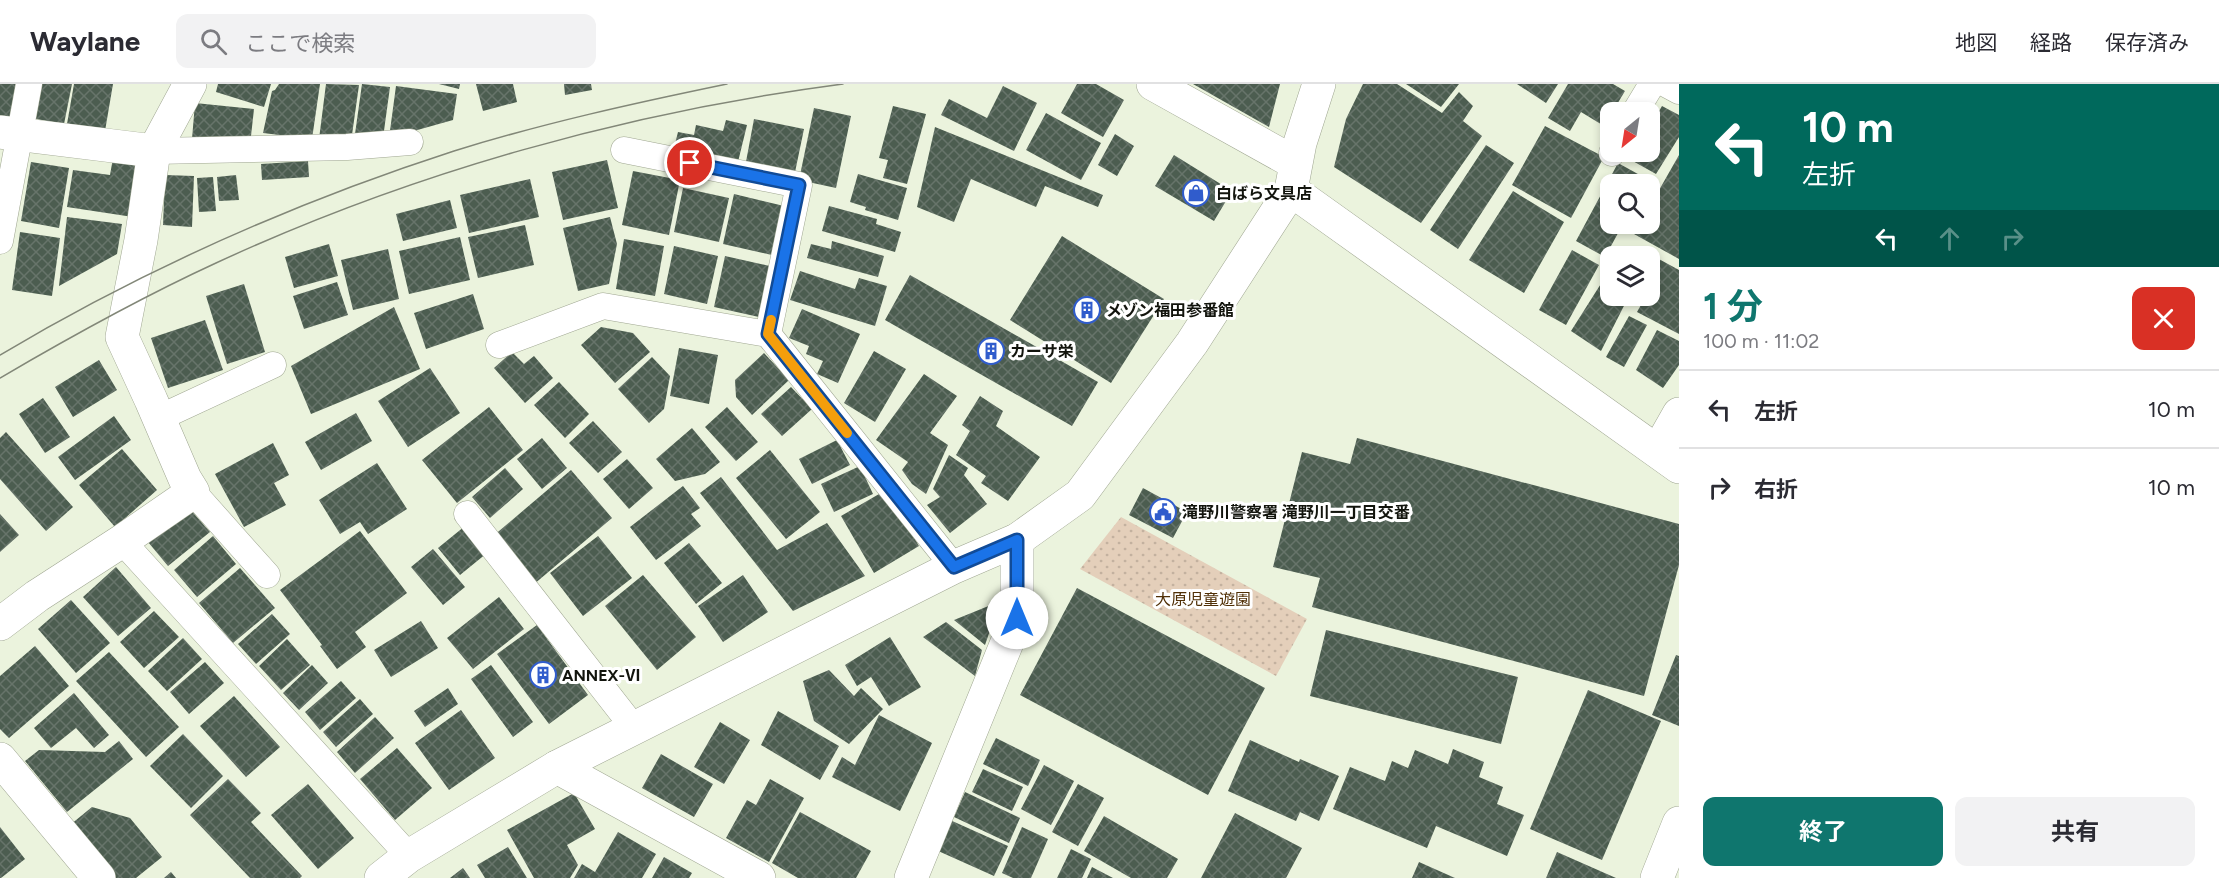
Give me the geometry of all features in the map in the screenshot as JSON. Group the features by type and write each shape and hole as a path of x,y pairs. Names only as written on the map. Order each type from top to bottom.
{"street":[{"path":"0,624 37,596 122,542 194,492 185,479 122,337 141,240 154,151 190,84"},
{"path":"1153,84 1293,176 1668,459 1679,414"},
{"path":"381,878 409,856 556,767 954,567 1017,540 1080,495 1192,343 1293,176 1319,84"},
{"path":"10,133 154,151"},
{"path":"911,878 1017,618 1017,540"},
{"path":"0,759 99,878"},
{"path":"556,767 759,878"},
{"path":"1657,878 1679,823"}],"lane":[{"path":"0,241 10,133 29,84"},
{"path":"1641,102 1652,84"},
{"path":"1666,84 1679,92"},
{"path":"154,151 347,147 410,142"},
{"path":"624,150 799,185 768,334"},
{"path":"499,345 603,306 768,334 954,567"},
{"path":"159,418 273,365"},
{"path":"194,492 267,575"},
{"path":"467,514 634,728"},
{"path":"122,542 409,856"}],"green space":[{"name":"大原児童遊園","path":"1121,517 1307,619 1276,676 1080,569"}],"building":[{"path":"0,84 25,84 18,122 0,119"},
{"path":"38,84 72,84 64,124 31,118"},
{"path":"74,84 113,84 105,131 67,124"},
{"path":"218,84 271,84 264,107 216,92"},
{"path":"279,84 320,84 312,139 263,133 272,91"},
{"path":"326,84 359,85 351,142 319,139"},
{"path":"362,84 390,87 383,138 355,134"},
{"path":"439,84 460,84 459,89"},
{"path":"476,84 513,84 517,102 483,111"},
{"path":"564,84 591,84 592,90 565,95"},
{"path":"1077,84 1096,84 1124,100 1103,137 1061,113"},
{"path":"1193,84 1280,84 1269,127"},
{"path":"1363,84 1397,84 1442,113 1459,92 1473,106 1463,121 1482,136 1421,223 1334,167 1346,119"},
{"path":"1406,84 1459,84 1441,107"},
{"path":"1517,84 1558,84 1546,103"},
{"path":"1568,84 1613,84 1625,91 1618,102 1600,102 1600,124 1581,112 1570,131 1548,118"},
{"path":"396,86 457,94 453,120 389,138"},
{"path":"1003,86 1037,103 1014,151 941,115 949,99 987,118"},
{"path":"195,103 254,109 250,145 192,139"},
{"path":"893,106 926,114 907,184 883,178 888,160 879,158"},
{"path":"1662,106 1679,115 1679,137 1656,174 1635,162 1660,162 1660,110"},
{"path":"814,108 851,116 836,188 799,180"},
{"path":"1046,113 1101,143 1081,180 1026,150"},
{"path":"754,119 804,129 794,177 745,167"},
{"path":"726,120 747,125 737,166 673,152 678,132 694,135 696,125 723,131"},
{"path":"1545,126 1600,155 1601,162 1571,218 1512,185"},
{"path":"935,127 1103,195 1098,207 1045,186 1036,207 971,179 954,222 917,207"},
{"path":"1115,134 1134,146 1117,176 1098,165"},
{"path":"1486,145 1514,163 1458,249 1430,230"},
{"path":"1174,155 1232,191 1214,221 1155,186"},
{"path":"1679,155 1679,259 1660,248 1660,246 1656,246 1634,234 1660,234 1660,188"},
{"path":"113,158 141,163 133,217 67,207 73,170 110,175"},
{"path":"607,160 618,208 563,220 552,172"},
{"path":"308,161 309,177 262,180 261,164"},
{"path":"31,162 69,168 59,228 21,221"},
{"path":"1618,163 1638,174 1612,174"},
{"path":"633,171 680,180 669,235 622,225"},
{"path":"858,174 907,188 898,220 865,210 866,207 850,202"},
{"path":"165,175 194,176 192,227 163,225"},
{"path":"236,175 239,200 219,201 217,177"},
{"path":"213,177 216,211 199,212 197,178"},
{"path":"530,179 539,217 469,233 460,195"},
{"path":"683,188 729,198 719,242 674,232"},
{"path":"1513,191 1564,222 1524,293 1469,260"},
{"path":"734,194 784,206 772,255 723,244"},
{"path":"1600,196 1600,234 1618,234 1611,246 1600,246 1600,254 1576,241"},
{"path":"450,200 457,228 403,241 396,214"},
{"path":"829,206 877,219 876,224 901,232 895,252 822,231"},
{"path":"67,217 122,224 117,254 59,286"},
{"path":"610,217 617,244 609,284 578,291 563,228"},
{"path":"525,225 534,265 478,278 468,237"},
{"path":"20,232 60,238 52,296 12,290"},
{"name":"メゾン福田参番館","path":"1062,236 1164,299 1111,383 1010,320"},
{"path":"460,237 470,280 409,294 399,251"},
{"path":"624,239 664,246 655,296 616,289"},
{"path":"832,241 884,256 878,277 807,258 811,244 831,249"},
{"path":"329,244 338,276 294,288 285,257"},
{"path":"674,246 718,256 707,304 664,294"},
{"path":"388,249 399,299 353,310 341,260"},
{"path":"1572,250 1599,265 1566,325 1539,310"},
{"path":"725,256 770,266 759,317 714,307"},
{"path":"1660,260 1679,270 1679,334 1637,312 1640,306 1660,306"},
{"path":"800,271 855,289 859,278 887,286 875,326 790,300"},
{"name":"カーサ栄","path":"910,275 1098,382 1072,426 885,320"},
{"path":"337,282 348,315 304,329 293,296"},
{"path":"244,284 265,352 227,364 206,296"},
{"path":"1600,285 1600,306 1624,306 1601,351 1571,331"},
{"path":"473,294 484,329 426,349 414,313"},
{"path":"394,307 420,369 311,414 291,366"},
{"path":"802,309 860,334 838,383 817,374 823,361 806,354 809,346 789,338"},
{"path":"1629,316 1647,325 1624,367 1606,357"},
{"path":"205,320 223,370 168,388 151,338"},
{"path":"601,327 633,333 650,352 615,383 581,345"},
{"path":"1657,330 1679,341 1679,365 1663,388 1636,370"},
{"path":"679,348 718,355 709,404 670,396"},
{"path":"874,351 906,369 875,422 844,403"},
{"path":"512,352 524,364 534,356 553,378 525,403 494,368"},
{"path":"764,353 789,380 752,415 736,397 735,380"},
{"path":"652,357 670,376 664,409 649,423 618,389"},
{"path":"99,360 117,390 73,417 55,387"},
{"path":"430,368 460,413 408,447 378,401"},
{"path":"924,374 957,396 930,433 948,445 926,494 912,484 902,470 908,462 876,440"},
{"path":"559,382 589,414 565,438 534,405"},
{"path":"791,387 812,409 782,436 761,414"},
{"path":"980,396 1003,411 996,426 1040,457 1008,501 981,483 986,476 956,455 970,431 962,425"},
{"path":"43,398 70,437 45,453 19,414"},
{"path":"489,407 523,450 457,503 422,460"},
{"path":"727,407 758,442 736,461 705,427"},
{"path":"356,413 372,441 321,470 305,442"},
{"path":"114,416 131,440 75,480 58,457"},
{"path":"593,421 622,452 598,473 569,443"},
{"path":"692,428 720,462 705,474 675,481 656,459"},
{"path":"6,432 73,507 46,531 0,479 0,438"},
{"path":"542,438 567,468 542,489 517,459"},
{"path":"1357,438 1679,524 1679,565 1644,696 1312,607 1320,578 1273,567 1302,452 1350,464"},
{"path":"837,440 850,465 812,484 799,459"},
{"path":"273,443 289,475 274,483 286,505 244,527 215,474"},
{"path":"122,449 157,490 115,527 79,485"},
{"path":"770,450 820,512 786,539 736,478"},
{"path":"949,455 968,468 964,475 987,504 950,533 927,505 940,497 933,489"},
{"path":"627,459 653,488 629,509 603,479"},
{"path":"377,463 407,509 368,534 360,522 340,534 319,500"},
{"path":"860,466 873,494 834,512 821,484"},
{"path":"505,468 523,489 490,518 472,497"},
{"path":"571,470 612,518 533,585 492,537"},
{"path":"721,477 777,550 827,523 865,576 793,611 700,493"},
{"path":"683,486 700,508 691,514 701,526 656,560 630,527"},
{"path":"1143,488 1187,512 1173,538 1129,515"},
{"path":"886,490 919,546 874,573 841,516"},
{"path":"189,508 210,532 168,566 148,542"},
{"path":"0,514 19,535 0,552"},
{"path":"465,526 487,553 460,575 438,548"},
{"path":"360,531 407,593 355,632 366,647 337,669 320,646 322,645 280,590"},
{"path":"213,536 236,564 197,597 174,570"},
{"path":"598,536 632,578 583,616 550,573"},
{"path":"689,543 722,583 696,604 664,563"},
{"path":"433,549 465,587 443,605 411,567"},
{"path":"116,567 151,608 118,636 83,597"},
{"path":"240,568 275,608 233,643 199,603"},
{"path":"643,575 696,637 657,670 605,606"},
{"path":"743,575 768,612 723,642 698,606"},
{"path":"1077,588 1265,688 1208,795 1020,695"},
{"path":"499,597 524,629 473,669 447,638"},
{"path":"71,600 110,643 76,673 38,629"},
{"path":"991,605 997,610 985,645 954,620"},
{"path":"154,611 179,637 144,668 120,642"},
{"path":"272,614 290,634 256,664 238,644"},
{"path":"421,621 438,648 391,677 374,650"},
{"path":"946,622 982,650 975,676 923,637"},
{"name":"ANNEX-Ⅵ","path":"537,625 588,695 549,724 497,654"},
{"path":"1326,630 1518,677 1501,744 1310,696"},
{"path":"890,637 921,687 889,706 871,677 857,686 845,665"},
{"path":"183,638 202,659 167,691 148,671"},
{"path":"287,639 310,665 281,690 259,666"},
{"path":"35,646 69,686 9,738 0,729 0,676"},
{"path":"109,652 179,727 146,757 76,681"},
{"path":"1676,655 1679,656 1679,726 1652,715"},
{"path":"205,662 224,683 189,714 170,692"},
{"path":"312,665 328,683 299,710 283,693"},
{"path":"491,665 533,722 513,737 471,679"},
{"path":"829,670 854,696 861,688 883,709 849,744 814,721 803,681"},
{"path":"341,681 356,698 320,730 305,712"},
{"path":"448,688 458,704 425,727 414,711"},
{"path":"1588,690 1661,721 1602,860 1530,829"},
{"path":"74,693 109,735 94,748 76,728 51,748 34,728"},
{"path":"234,696 280,747 246,777 200,726"},
{"path":"360,699 373,714 336,747 323,732"},
{"path":"461,710 495,758 449,790 415,743"},
{"path":"778,711 839,746 820,780 761,745"},
{"path":"879,715 932,743 900,811 832,777 842,757 855,765"},
{"path":"375,717 394,738 355,773 337,752"},
{"path":"720,722 750,740 724,784 694,767"},
{"path":"183,734 223,776 191,808 150,766"},
{"path":"996,738 1040,760 1028,786 983,764"},
{"path":"1250,740 1299,762 1300,759 1339,776 1319,821 1300,812 1296,821 1228,791"},
{"path":"119,741 133,759 67,812 25,761 39,750 105,752"},
{"path":"397,748 432,788 395,820 360,779"},
{"path":"1453,749 1484,762 1479,777 1503,787 1497,804 1524,815 1507,856 1436,826 1427,848 1333,809 1350,767 1385,781 1392,761 1408,768 1415,750 1448,764"},
{"path":"661,754 713,784 694,817 642,788"},
{"path":"1044,765 1074,781 1051,825 1021,809"},
{"path":"983,769 1023,787 1012,811 972,792"},
{"path":"228,779 261,813 251,822 302,876 300,878 250,878 190,815"},
{"path":"770,779 804,798 769,862 726,838 747,800 756,805"},
{"path":"308,784 354,838 318,869 271,815"},
{"path":"1078,784 1104,798 1078,846 1052,832"},
{"path":"965,792 1020,818 1009,843 954,817"},
{"path":"574,793 595,829 567,845 578,865 570,878 534,878 507,830"},
{"path":"92,807 130,818 162,857 136,878 114,878 70,825"},
{"path":"800,812 871,851 856,878 798,878 772,863"},
{"path":"1235,813 1302,848 1286,878 1201,878"},
{"path":"1104,816 1178,859 1167,878 1131,878 1084,851"},
{"path":"950,820 1008,846 994,876 936,850"},
{"path":"0,827 25,859 1,878 0,878"},
{"path":"1022,827 1048,839 1031,878 1013,878 1002,873"},
{"path":"618,832 656,854 642,878 574,878 582,864 595,872"},
{"path":"508,847 527,878 485,878 477,865"},
{"path":"1071,849 1091,859 1082,878 1057,878"},
{"path":"1557,852 1616,878 1546,878"},
{"path":"664,857 692,873 689,878 652,878"},
{"path":"1419,862 1455,878 1412,878"},
{"path":"1092,867 1113,878 1087,878"},
{"path":"463,868 470,878 450,878"},
{"path":"171,872 176,878 164,878"}],"tram line":[{"path":"0,355 109,294 221,240 337,192 454,151 522,131 727,84"},
{"path":"0,378 106,318 216,263 291,230 444,174 602,129 762,96 843,84"}],"slow traffic":[{"path":"771,320 768,334 847,433"}],"place":[{"name":"白ばら文具店","path":"1196,193"},
{"name":"メゾン福田参番館","path":"1087,310"},
{"name":"カーサ栄","path":"991,351"},
{"name":"滝野川警察署 滝野川一丁目交番","path":"1163,512"},
{"name":"ANNEX-Ⅵ","path":"543,675"}],"route":[{"path":"690,163 799,185 768,334 954,567 1017,540 1017,618"}]}
